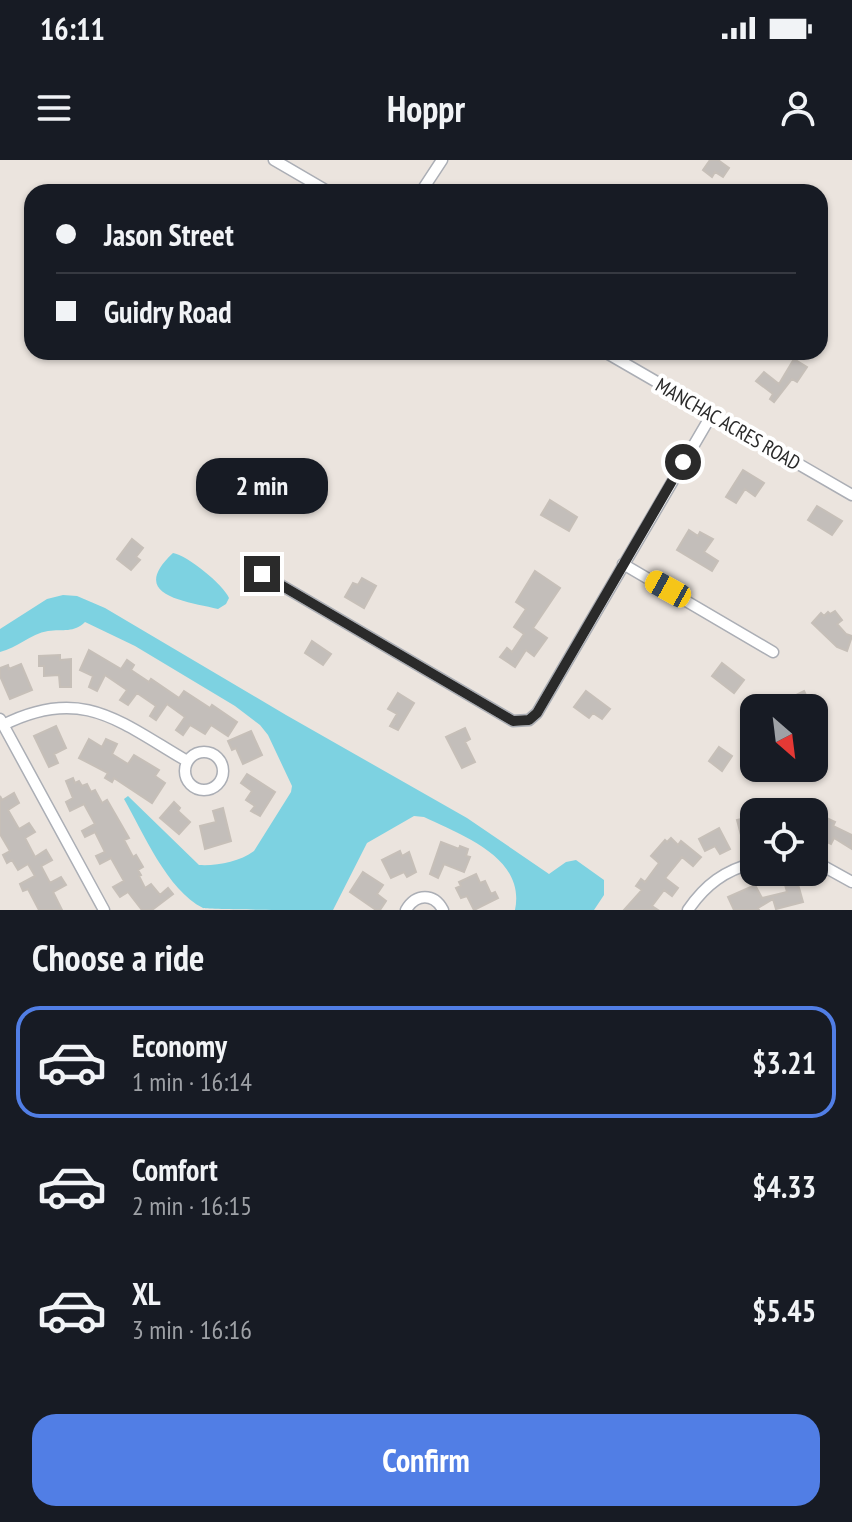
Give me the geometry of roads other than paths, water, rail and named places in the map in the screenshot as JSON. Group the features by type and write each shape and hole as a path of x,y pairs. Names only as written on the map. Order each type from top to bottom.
{"street":[{"path":"274,160 315,184"},
{"path":"426,184 442,160"},
{"name":"MANCHAC ACRES ROAD","path":"619,360 852,495"},
{"path":"262,574 513,721 524,722 537,713 712,414"},
{"path":"623,564 773,652"},
{"path":"104,910 2,722 57,706 89,709 117,720 187,761"},
{"path":"688,910 713,881 740,868"},
{"path":"828,869 852,882"},
{"path":"406,910 413,900 425,896 437,901 443,910"}],"water":[{"path":"173,553 187,559 213,579 226,592 229,598 226,604 218,609 191,603 166,594 159,588 156,579 160,567"},
{"path":"77,596 105,608 467,818 549,874 566,862 576,860 604,880 604,895 594,910 515,910 516,892 511,876 501,862 472,840 424,817 414,816 367,843 333,910 203,908 190,900 167,874 124,799 128,796 199,865 213,865 235,861 254,851 292,786 268,735 260,725 235,706 135,646 85,622 72,629 41,633 0,652 0,629 47,599"}]}
